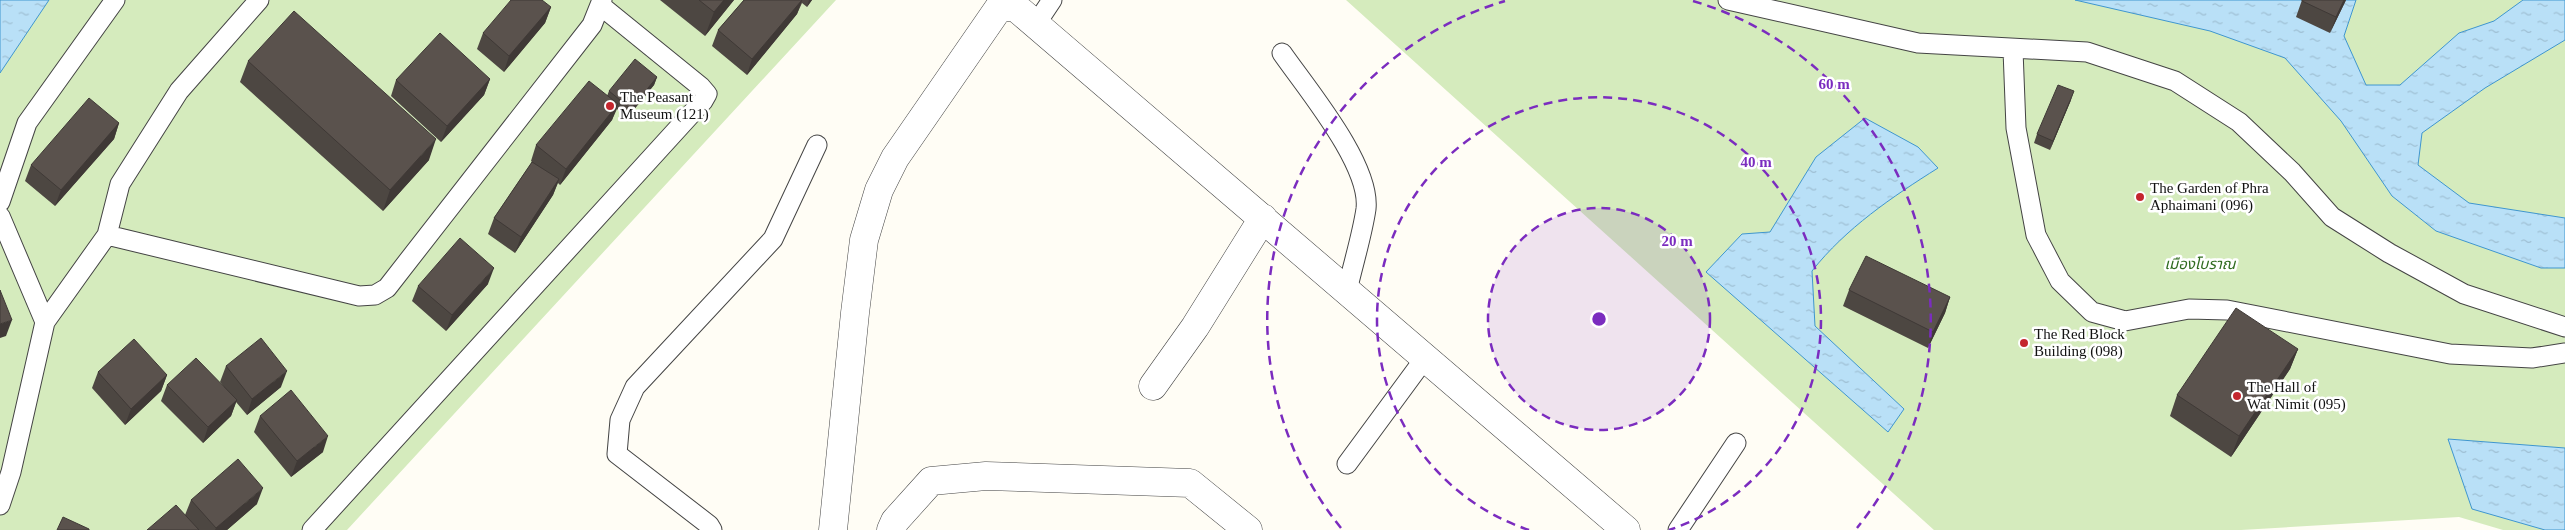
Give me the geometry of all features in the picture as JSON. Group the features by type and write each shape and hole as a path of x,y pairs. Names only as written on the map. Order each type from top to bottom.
{"street":[{"path":"833,530 854,313 864,240 879,190 895,158 998,9 1012,6 1036,24 1626,530"},
{"path":"1152,386 1195,327 1263,218"},
{"path":"891,530 895,521 931,481 986,476 1190,483 1248,530"}],"lane":[{"path":"2,190 27,123 115,0"},
{"path":"0,505 11,472 45,322 108,235 120,184 179,91 259,0"},
{"path":"1036,24 1052,0"},
{"path":"1728,0 1918,43 2013,50 2087,52 2175,81 2239,122 2292,172 2332,217 2389,253 2464,294 2565,327"},
{"path":"108,235 359,296 375,295 387,288 586,33 601,2 702,87 706,94 703,101 312,530"},
{"path":"2013,50 2016,128 2036,235 2060,281 2092,312 2125,322 2189,309 2227,310 2450,354 2532,358 2565,353"},
{"path":"1282,53 1353,157 1361,182 1366,208 1347,291"},
{"path":"712,530 709,525 617,454 620,420 635,387 773,239 817,145"},
{"path":"0,216 45,322"},
{"path":"1347,464 1425,358"},
{"path":"1678,530 1736,444"}],"green space":[{"path":"0,0 836,0 347,530 0,530"},
{"name":"เมืองโบราณ","path":"1346,0 2565,0 2565,530 2503,530 2459,517 2241,530 1934,530"}],"water":[{"path":"0,0 49,0 0,73"},
{"path":"2075,0 2356,0 2344,36 2366,85 2400,85 2459,33 2494,21 2523,0 2565,0 2565,40 2485,88 2422,133 2418,165 2469,203 2565,218 2565,268 2541,268 2436,231 2392,196 2341,121 2285,58 2210,31"},
{"path":"1865,118 1918,147 1938,168 1870,214 1825,255 1812,271 1815,326 1904,409 1888,432 1706,272 1742,234 1770,232 1816,157"},
{"path":"2448,439 2565,448 2565,530 2545,530 2472,509"}],"building":[{"path":"511,0 542,0 551,7 509,56 483,33"},
{"path":"699,0 724,0 714,12"},
{"path":"744,0 802,0 752,59 718,30"},
{"path":"2302,0 2344,0 2336,17"},
{"path":"294,11 436,139 390,190 248,61"},
{"path":"440,33 490,79 447,126 396,80"},
{"path":"635,59 657,77 631,109 609,91"},
{"path":"589,81 618,104 566,169 536,145"},
{"path":"2058,85 2074,91 2053,141 2037,134"},
{"path":"89,98 119,123 61,190 31,165"},
{"path":"532,162 559,179 521,237 494,218"},
{"path":"460,238 494,268 452,315 418,286"},
{"path":"1866,256 1950,297 1933,332 1849,290"},
{"path":"0,290 12,320 0,324"},
{"path":"2236,308 2298,349 2239,436 2177,395"},
{"path":"261,338 287,371 252,399 226,366"},
{"path":"134,339 167,375 131,409 98,372"},
{"path":"196,358 237,400 208,427 167,385"},
{"path":"291,390 328,436 297,461 260,416"},
{"path":"238,459 263,488 216,528 191,500"},
{"path":"176,505 199,530 147,530"},
{"path":"63,517 89,529 89,530 57,530"}],"place":[{"name":"The Peasant Museum (121)","path":"610,106"},
{"name":"The Garden of Phra Aphaimani (096)","path":"2140,197"},
{"name":"The Red Block Building (098)","path":"2024,343"},
{"name":"The Hall of Wat Nimit (095)","path":"2237,396"}]}
